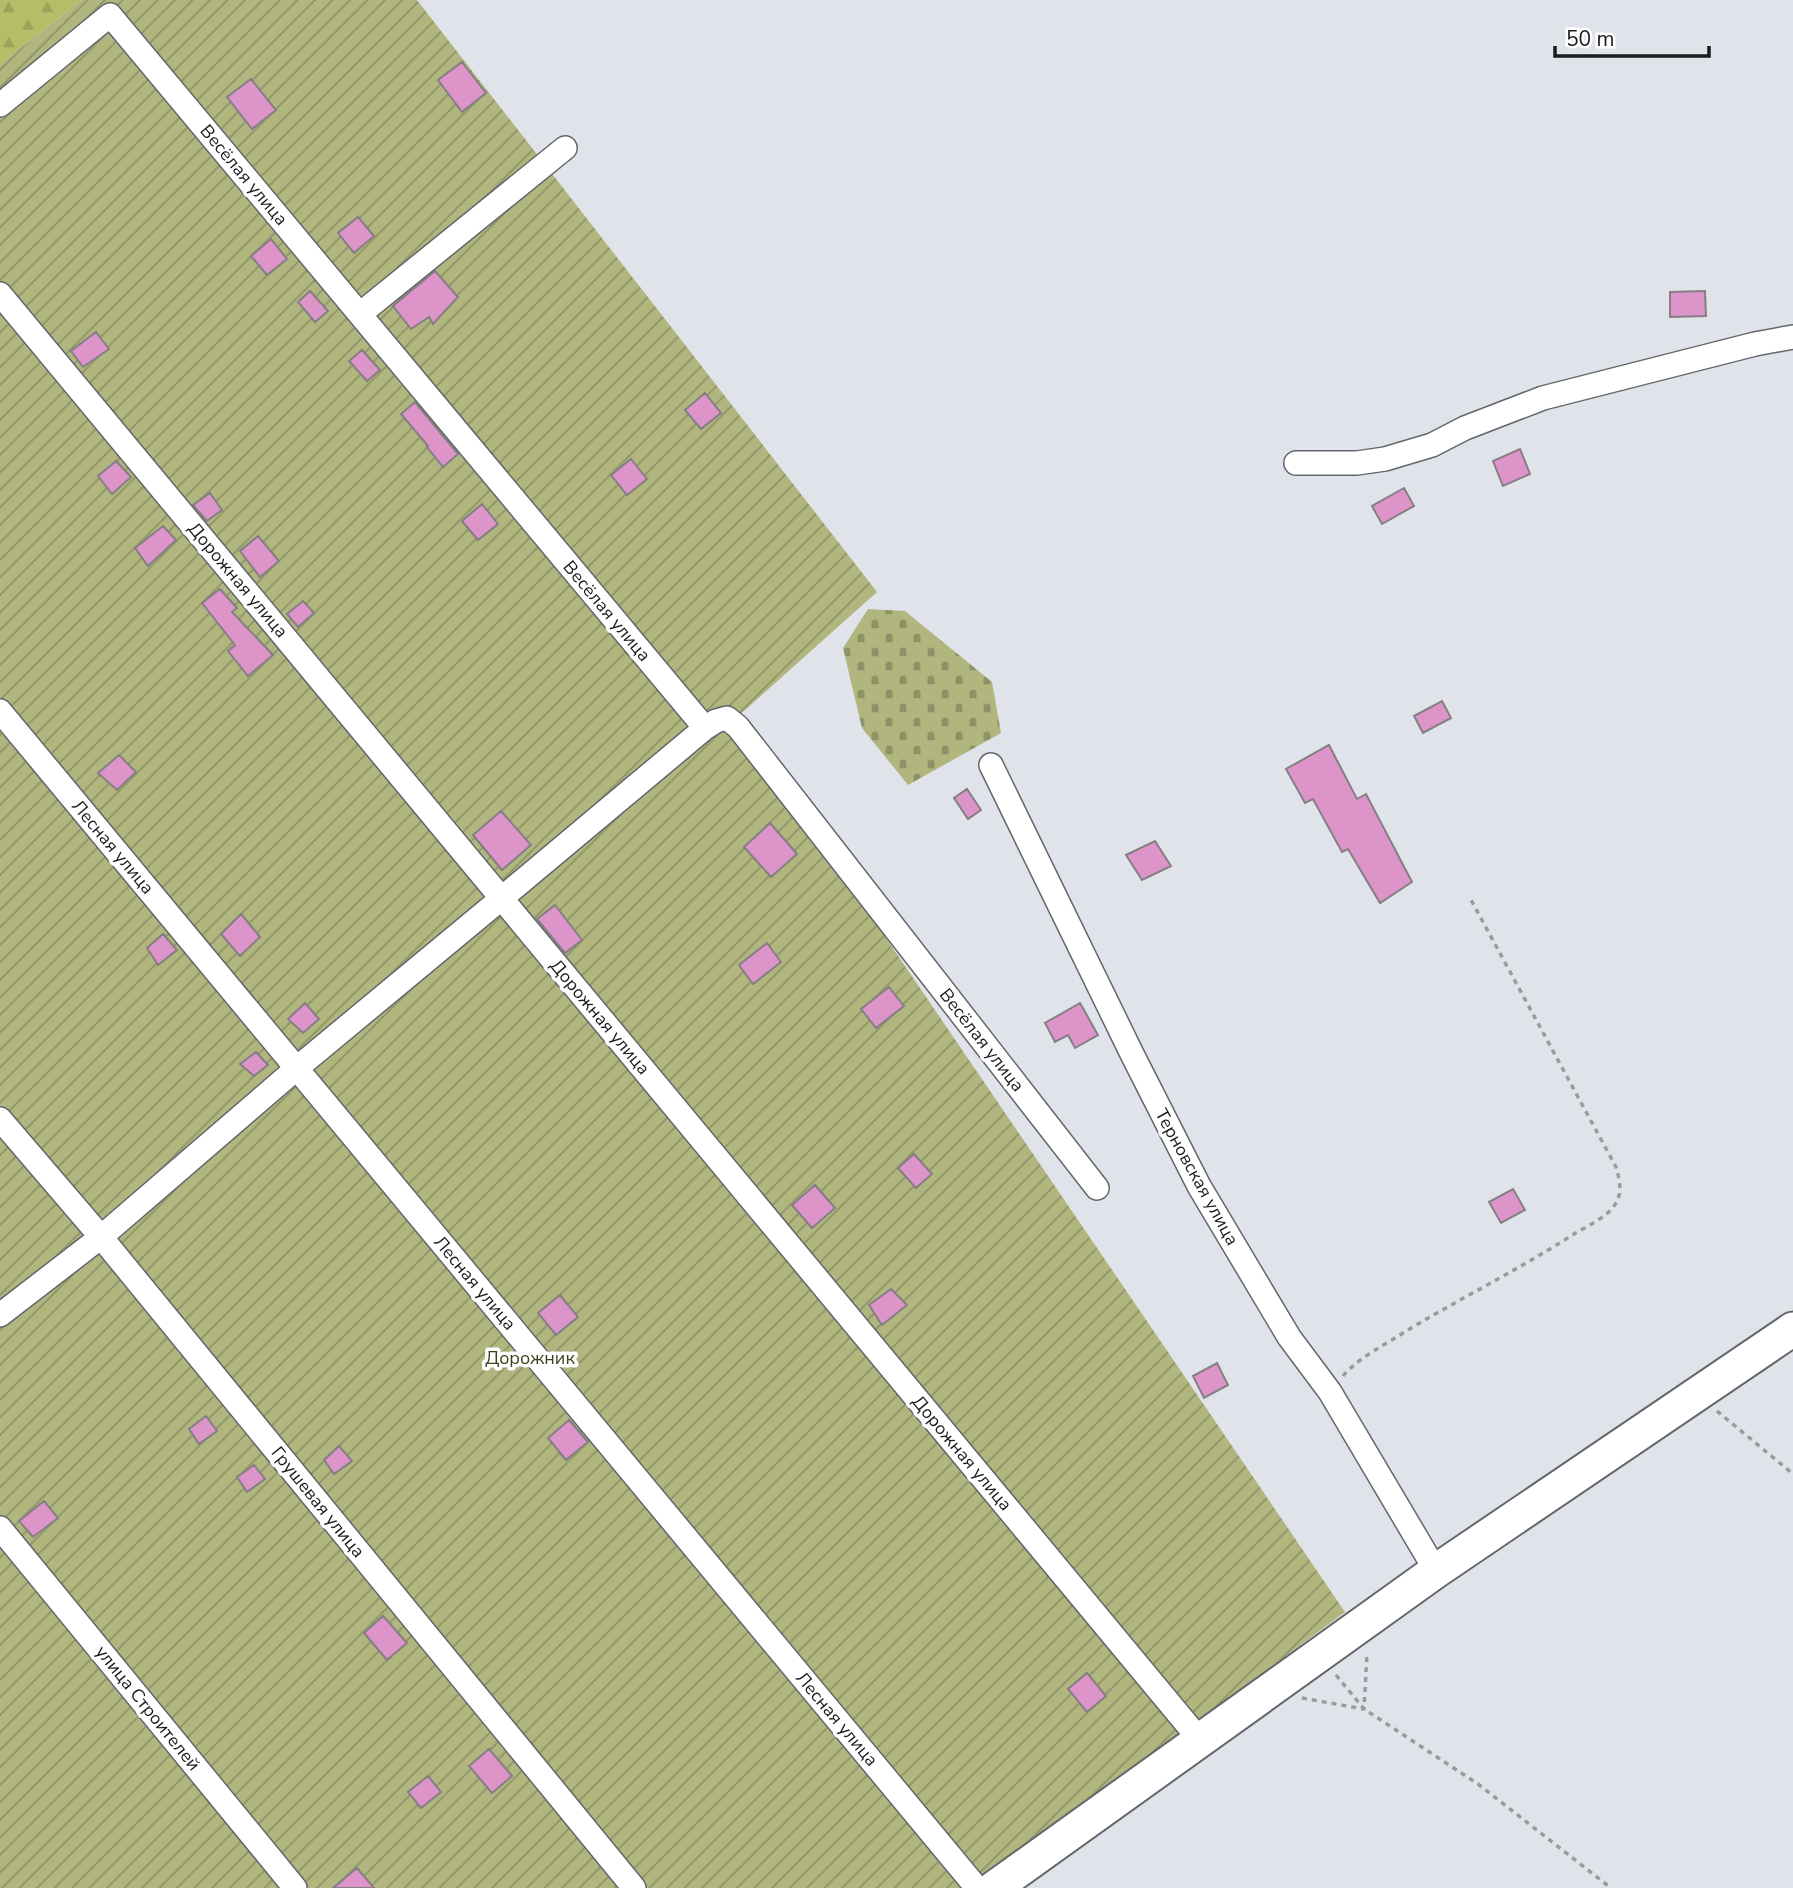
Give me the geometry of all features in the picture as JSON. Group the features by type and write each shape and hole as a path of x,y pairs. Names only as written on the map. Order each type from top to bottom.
{"street":[{"name":"Весёлая улица","path":"0,105 110,15 705,727 727,718 738,726 1097,1188"},
{"path":"360,314 565,148"},
{"name":"Дорожная улица","path":"0,294 1200,1740"},
{"path":"1296,463 1357,463 1385,459 1432,444 1465,428 1543,398 1755,344 1793,337"},
{"name":"Лесная улица","path":"0,710 977,1888"},
{"path":"0,1315 102,1237 297,1068 705,727"},
{"name":"Терновская улица","path":"991,765 1199,1186 1289,1337 1331,1392 1436,1571"},
{"name":"Грушевая улица","path":"0,1119 102,1237 634,1888"},
{"path":"994,1888 1436,1571 1793,1329"},
{"name":"улица Строителей","path":"0,1528 295,1888"}],"path":[{"path":"1331,1392 1350,1367 1455,1301 1603,1216 1616,1202 1621,1185 1616,1167 1470,898"},
{"path":"1696,1394 1793,1474"},
{"path":"1364,1709 1369,1620"},
{"path":"1318,1655 1364,1709 1478,1784 1611,1888"},
{"path":"1267,1693 1364,1709"}],"green space":[{"path":"0,0 81,0 0,65"},
{"name":"Дорожник","path":"81,0 417,0 877,592 736,718 1345,1612 972,1888 0,1888 0,65"},
{"path":"868,609 905,611 992,682 1001,733 908,785 862,728 843,648"}],"building":[{"path":"462,62 486,93 462,112 438,80"},
{"path":"251,79 276,110 252,129 227,97"},
{"path":"358,217 374,236 354,253 338,233"},
{"path":"271,239 287,259 267,275 251,256"},
{"path":"435,271 458,297 433,324 429,317 411,329 393,306"},
{"path":"310,291 328,311 315,322 298,302"},
{"path":"1705,291 1706,316 1670,317 1670,292"},
{"path":"96,332 109,349 83,367 71,351"},
{"path":"362,350 380,370 367,381 349,361"},
{"path":"705,393 721,413 701,429 685,410"},
{"path":"415,402 458,454 443,467 401,414"},
{"path":"1520,449 1530,474 1503,486 1493,461"},
{"path":"631,459 647,479 627,495 611,475"},
{"path":"116,461 131,477 112,494 98,476"},
{"path":"1404,488 1414,506 1382,524 1372,506"},
{"path":"210,493 222,510 207,521 193,505"},
{"path":"482,504 498,524 478,540 462,521"},
{"path":"163,526 176,540 148,566 135,548"},
{"path":"258,536 279,561 260,577 240,551"},
{"path":"220,589 237,608 232,612 273,655 248,676 228,651 235,645 202,603"},
{"path":"303,601 314,613 298,627 287,614"},
{"path":"1442,701 1451,718 1423,733 1414,716"},
{"path":"1329,745 1357,799 1366,794 1412,882 1380,903 1348,849 1342,852 1313,799 1305,803 1286,769"},
{"path":"119,755 136,772 117,790 98,773"},
{"path":"967,789 981,810 968,819 954,798"},
{"path":"501,811 531,845 502,870 473,835"},
{"path":"770,823 797,854 771,877 744,847"},
{"path":"1155,841 1171,866 1142,880 1126,855"},
{"path":"555,905 582,940 565,953 537,919"},
{"path":"241,914 260,937 240,956 221,934"},
{"path":"163,934 177,950 158,965 147,948"},
{"path":"767,943 781,962 753,984 739,965"},
{"path":"889,987 904,1006 876,1028 861,1009"},
{"path":"305,1003 319,1019 303,1033 288,1019"},
{"path":"1080,1003 1098,1035 1075,1048 1068,1035 1055,1042 1045,1023"},
{"path":"256,1052 268,1065 254,1076 240,1064"},
{"path":"914,1154 932,1174 916,1188 898,1168"},
{"path":"815,1185 835,1208 812,1228 792,1205"},
{"path":"1513,1189 1525,1210 1501,1223 1489,1202"},
{"path":"891,1289 907,1305 882,1325 869,1305"},
{"path":"560,1295 578,1317 556,1335 538,1313"},
{"path":"1217,1363 1228,1385 1204,1398 1193,1376"},
{"path":"206,1416 217,1431 199,1444 189,1429"},
{"path":"569,1420 588,1442 566,1460 548,1438"},
{"path":"339,1446 352,1461 334,1474 324,1460"},
{"path":"254,1465 265,1479 247,1492 237,1477"},
{"path":"44,1501 58,1518 33,1537 19,1521"},
{"path":"383,1616 407,1643 387,1660 364,1633"},
{"path":"1087,1673 1106,1696 1087,1712 1068,1689"},
{"path":"489,1749 512,1776 492,1793 469,1766"},
{"path":"428,1776 441,1792 421,1808 408,1792"},
{"path":"357,1868 374,1888 333,1888"}]}
